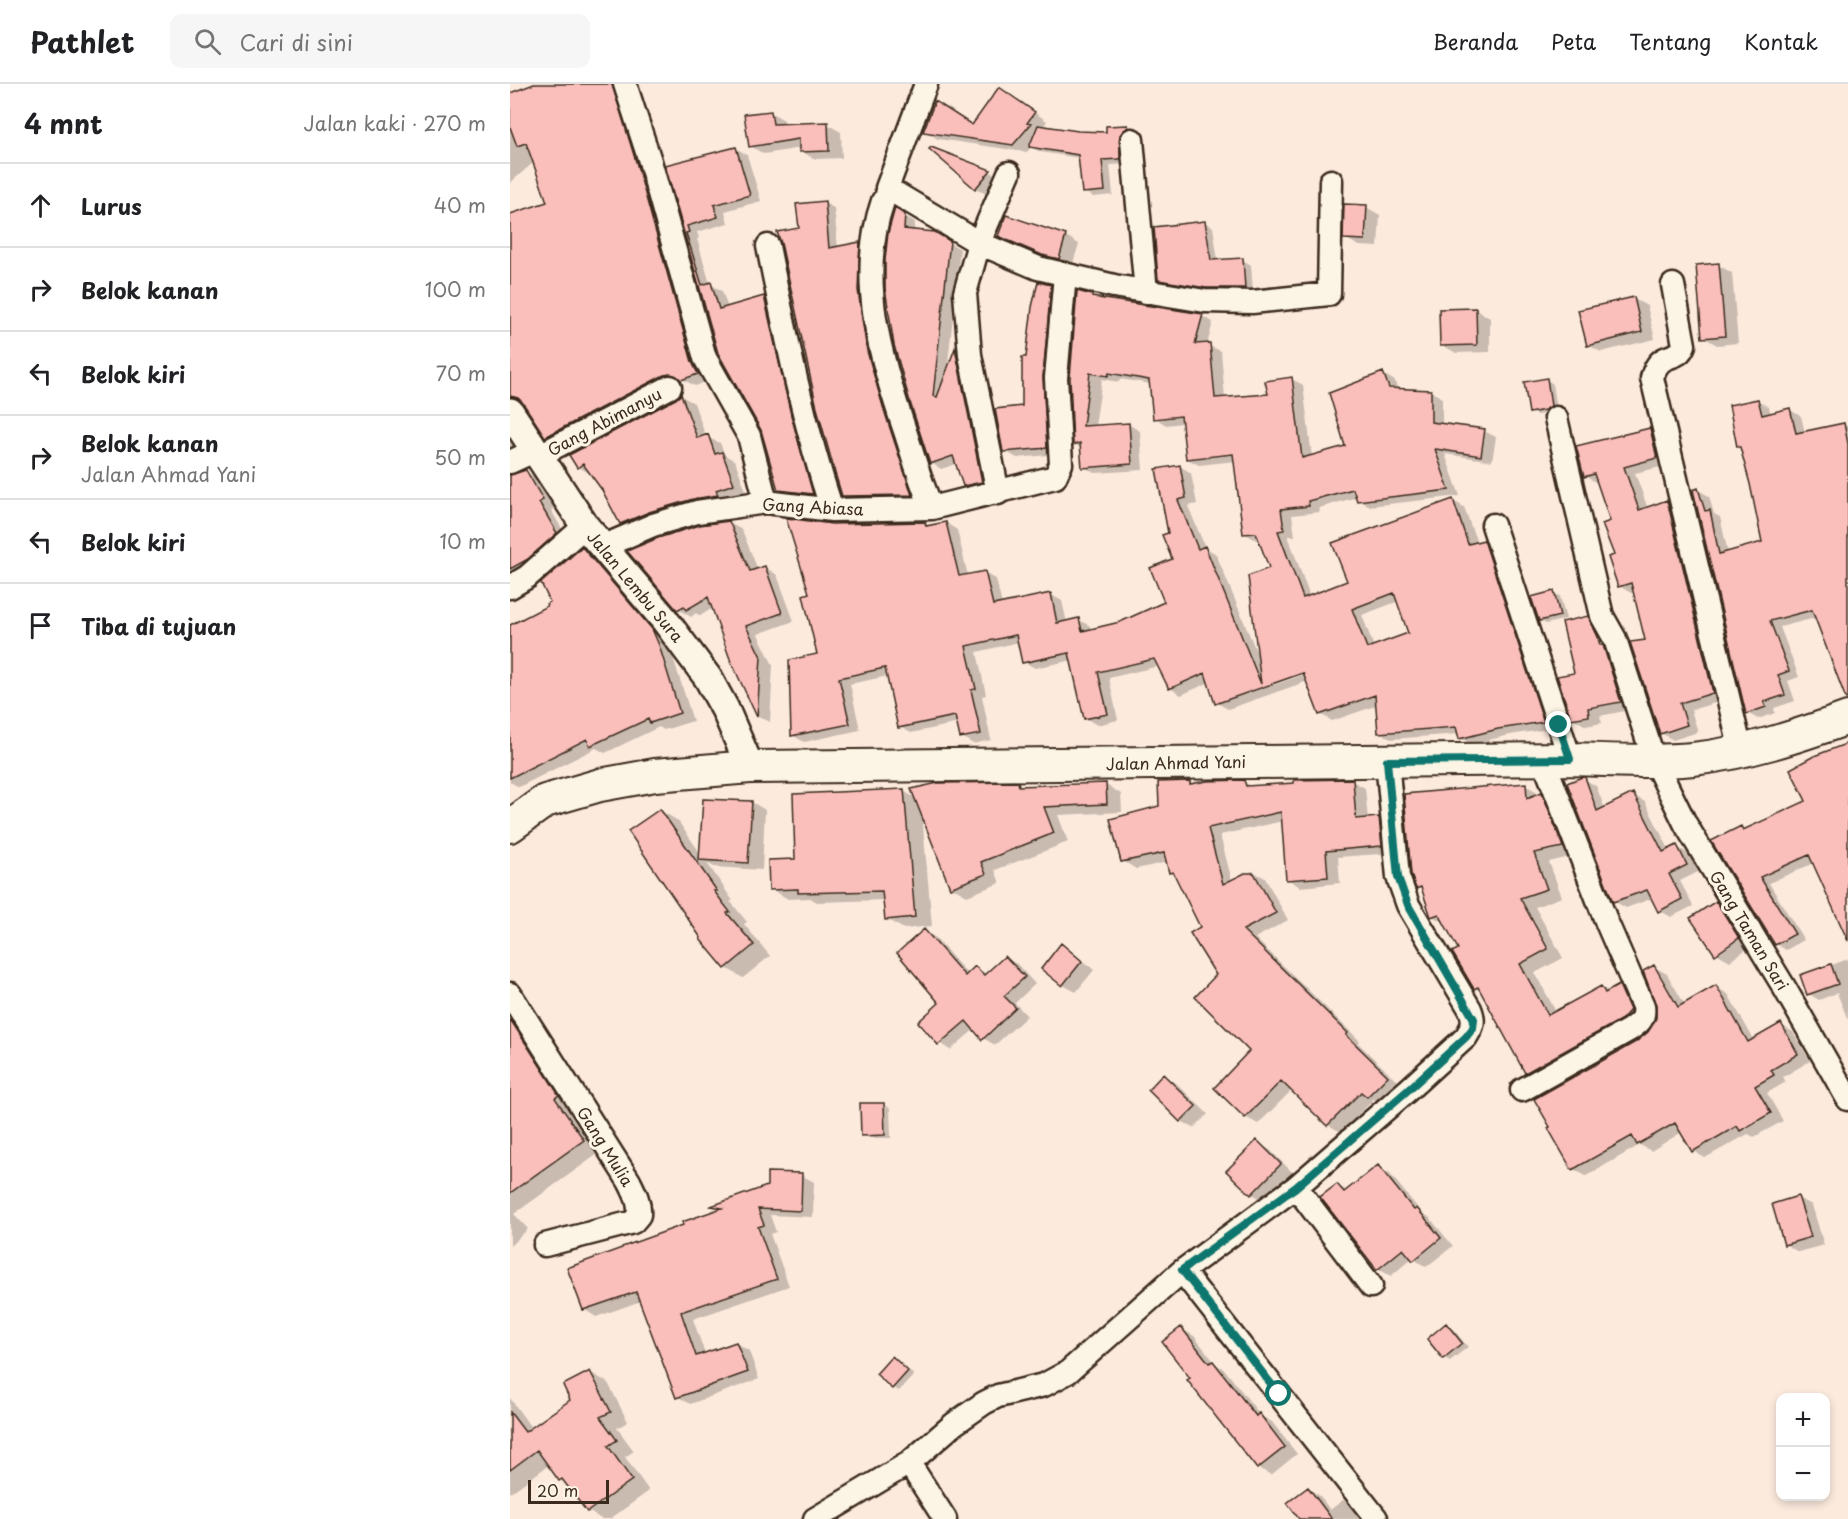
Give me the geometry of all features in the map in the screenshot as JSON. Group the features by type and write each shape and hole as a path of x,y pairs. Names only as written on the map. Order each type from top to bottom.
{"main road":[{"name":"Jalan Ahmad Yani","path":"510,826 546,801 600,784 655,775 750,767 1693,759 1741,751 1793,737 1848,718"}],"street":[{"path":"625,84 650,161 705,358 749,436 766,502"},
{"path":"926,84 887,188 979,243 1038,268 1146,292 1205,301 1252,302 1329,294 1331,181"},
{"path":"1132,140 1146,292"},
{"path":"998,492 970,355 965,293 979,243 1009,173"},
{"path":"884,201 877,220 871,257 876,321 893,395 932,508"},
{"path":"768,246 798,396 814,456 832,510"},
{"name":"Gang Abiasa","path":"602,548 653,525 680,516 766,502 832,510 932,508 1055,477 1061,464 1056,378 1065,274"},
{"path":"1672,285 1684,345 1682,352 1678,355 1663,358 1658,362 1652,378 1741,751"},
{"name":"Gang Abimanyu","path":"510,462 536,453 670,387"},
{"name":"Jalan Lembu Sura","path":"510,412 585,526 664,619 708,678 725,709 750,767"},
{"name":"Gang Taman Sari","path":"1556,418 1602,616 1615,639 1654,760 1686,825 1784,987 1848,1099"},
{"path":"1493,525 1556,759 1607,923 1644,1013 1642,1020 1629,1030 1522,1090"},
{"path":"510,587 527,577 585,526"},
{"path":"815,1519 909,1463 954,1424 984,1403 998,1396 1044,1385 1068,1372 1182,1270 1296,1187 1408,1090 1473,1028 1474,1019 1408,905 1398,877 1387,761"},
{"name":"Gang Mulia","path":"510,994 628,1181 637,1196 639,1207 639,1215 633,1222 545,1245"},
{"path":"1296,1187 1371,1286"},
{"path":"1182,1270 1376,1518"},
{"path":"909,1463 945,1519"}],"building":[{"path":"534,84 612,84 692,362 698,374 681,380 671,374 664,375 545,437 523,403 518,398 510,396 510,214 547,202 526,143 517,146 510,127 510,93"},
{"path":"999,87 1035,112 1027,123 1031,124 1013,145 923,132 935,101 972,125"},
{"path":"771,111 773,124 828,122 829,151 799,152 799,139 749,147 744,114"},
{"path":"1038,125 1078,131 1106,132 1106,126 1128,125 1120,135 1120,159 1102,160 1105,191 1082,193 1078,155 1029,147"},
{"path":"736,147 750,195 714,205 718,217 687,226 689,232 686,233 702,285 711,282 719,309 764,296 791,415 813,494 778,490 761,430 718,353 665,165"},
{"path":"931,147 991,170 975,189 929,149"},
{"path":"825,201 829,248 860,242 858,290 867,351 912,495 842,496 835,473 817,408 777,232 799,228 796,204"},
{"path":"1344,204 1367,205 1365,240 1343,239"},
{"path":"895,208 905,215 904,229 935,232 950,241 933,396 937,397 955,348 982,482 963,486 953,456 930,464 910,402 894,345 885,288 888,233"},
{"path":"1006,215 1066,235 1059,259 1042,255 998,236"},
{"path":"1205,221 1211,260 1243,258 1245,288 1206,288 1158,280 1154,227"},
{"path":"1719,263 1725,336 1702,338 1696,265"},
{"path":"1038,282 1051,285 1043,377 1047,448 1003,452 995,409 1022,406 1022,357 1026,357 1032,307"},
{"path":"1077,291 1092,295 1092,297 1203,314 1195,344 1210,343 1215,398 1268,394 1265,381 1292,377 1302,458 1345,446 1329,393 1383,372 1389,388 1431,390 1431,422 1485,429 1481,456 1435,449 1449,490 1357,501 1353,489 1308,501 1309,506 1281,509 1284,530 1278,531 1303,598 1347,581 1332,543 1453,499 1468,544 1484,540 1544,722 1498,729 1459,739 1456,727 1378,733 1375,695 1319,715 1303,673 1215,704 1205,673 1169,689 1154,659 1098,672 1108,714 1084,719 1069,653 1022,663 1016,635 966,646 976,689 971,690 981,734 960,738 955,716 898,728 885,668 839,678 850,724 791,736 789,660 817,654 803,595 809,593 786,518 832,524 925,522 926,526 946,522 959,576 985,571 993,605 1051,593 1057,623 1079,618 1082,631 1120,622 1164,602 1150,568 1172,559 1162,535 1168,533 1156,469 1180,465 1186,498 1178,500 1198,549 1205,546 1261,684 1248,576 1269,568 1256,533 1243,534 1233,454 1186,459 1181,416 1153,419 1149,380 1109,373 1108,376 1090,373 1083,426 1129,423 1132,464 1082,468 1080,443 1073,445 1070,378","holes":["1394,593 1408,633 1367,648 1352,609"]},
{"path":"1634,297 1642,332 1587,346 1578,310"},
{"path":"1476,308 1477,345 1440,346 1439,309"},
{"path":"1547,378 1551,406 1545,410 1529,413 1524,382"},
{"path":"681,394 697,438 708,434 715,454 722,452 734,484 716,490 718,495 693,499 649,512 620,524 602,490 583,464 577,468 569,455 676,399"},
{"path":"1758,399 1762,415 1790,408 1796,433 1844,423 1848,444 1848,698 1846,699 1812,610 1770,621 1789,671 1778,675 1785,695 1764,702 1766,707 1746,714 1693,490 1698,488 1705,511 1710,510 1719,554 1762,542 1750,484 1740,447 1737,447 1729,405"},
{"path":"1650,428 1657,458 1624,467 1639,510 1667,500 1713,693 1680,703 1687,725 1660,734 1630,642 1645,640 1631,583 1618,587 1608,557 1614,555 1602,524 1610,521 1594,474 1584,477 1576,446"},
{"path":"526,470 543,500 539,502 557,533 528,559 510,569 510,475"},
{"path":"729,521 750,571 765,566 782,613 746,626 761,657 757,717 730,659 708,597 686,610 684,606 677,610 627,551 658,538 700,525"},
{"path":"582,547 652,629 680,713 650,723 648,719 590,746 587,739 510,778 510,625 547,606 546,604 550,602 541,583"},
{"path":"1554,591 1560,616 1539,621 1531,597"},
{"path":"1588,616 1600,645 1603,645 1621,702 1588,708 1589,716 1571,719 1557,676 1574,673 1562,622"},
{"path":"1848,743 1848,941 1809,855 1760,877 1795,934 1775,945 1711,841 1741,826 1743,830 1806,801 1790,769 1814,756"},
{"path":"1585,777 1597,811 1633,793 1663,852 1677,845 1687,865 1669,874 1682,899 1658,912 1647,890 1613,902 1567,783"},
{"path":"1353,779 1356,819 1379,817 1382,846 1326,851 1328,877 1286,880 1281,812 1208,828 1223,884 1245,873 1254,873 1276,913 1243,930 1348,1033 1346,1035 1388,1076 1367,1097 1361,1092 1327,1126 1281,1081 1245,1118 1214,1088 1249,1051 1195,997 1216,975 1190,933 1200,927 1173,872 1169,873 1164,853 1121,862 1110,819 1159,806 1158,782 1190,781 1190,784 1244,780 1246,786 1294,783 1294,780"},
{"path":"1018,782 1019,786 1106,783 1107,804 1044,807 1054,833 981,862 986,874 950,888 911,789 938,783"},
{"path":"1526,783 1527,798 1542,792 1563,847 1534,853 1547,889 1520,898 1548,949 1520,964 1548,1015 1601,986 1605,993 1619,985 1630,1010 1622,1019 1525,1073 1478,987 1474,989 1452,952 1458,949 1439,914 1431,917 1421,887 1416,889 1411,874 1404,794"},
{"path":"904,789 915,917 885,920 882,891 798,893 798,889 769,890 768,860 795,859 793,794"},
{"path":"703,799 752,801 748,863 699,860"},
{"path":"660,809 717,891 714,891 730,912 727,913 754,945 725,969 700,939 628,831"},
{"path":"1716,901 1739,938 1715,955 1690,918"},
{"path":"924,929 965,976 975,966 984,975 1005,956 1025,977 1004,996 1016,1008 982,1040 966,1021 938,1045 918,1022 939,1003 897,953"},
{"path":"1061,943 1082,961 1062,986 1041,969"},
{"path":"1831,964 1838,984 1807,995 1800,975"},
{"path":"1654,965 1678,1007 1716,985 1748,1042 1781,1023 1798,1054 1771,1070 1774,1075 1755,1086 1771,1113 1740,1131 1737,1126 1692,1152 1675,1123 1637,1145 1632,1136 1572,1170 1534,1099 1636,1042 1648,1032 1656,1018 1656,1005 1643,971"},
{"path":"510,1019 559,1095 555,1098 584,1140 510,1193"},
{"path":"1163,1074 1196,1106 1180,1122 1148,1090"},
{"path":"860,1103 884,1103 885,1135 861,1136"},
{"path":"1257,1140 1281,1164 1251,1195 1226,1171"},
{"path":"1378,1165 1414,1210 1417,1208 1441,1238 1413,1261 1403,1249 1377,1270 1320,1197 1337,1184 1344,1192"},
{"path":"767,1172 802,1173 801,1211 758,1209 764,1225 758,1227 777,1279 681,1312 696,1356 736,1342 748,1372 676,1398 636,1292 583,1310 567,1268 722,1208 711,1206 767,1186"},
{"path":"1798,1196 1811,1237 1784,1245 1772,1204"},
{"path":"1446,1323 1462,1343 1443,1359 1427,1339"},
{"path":"1181,1327 1209,1363 1213,1361 1256,1416 1259,1413 1285,1447 1257,1469 1187,1380 1190,1378 1162,1342"},
{"path":"892,1356 908,1371 892,1389 876,1374"},
{"path":"590,1371 611,1412 600,1417 617,1440 608,1446 632,1480 587,1512 562,1479 559,1481 537,1450 510,1470 510,1412 525,1432 570,1400 563,1385"},
{"path":"1308,1487 1332,1519 1299,1519 1287,1503"}],"route":[{"path":"1279,1394 1182,1270 1296,1187 1408,1090 1473,1028 1474,1019 1470,1009 1408,905 1398,877 1387,761 1570,759 1559,725"}]}
